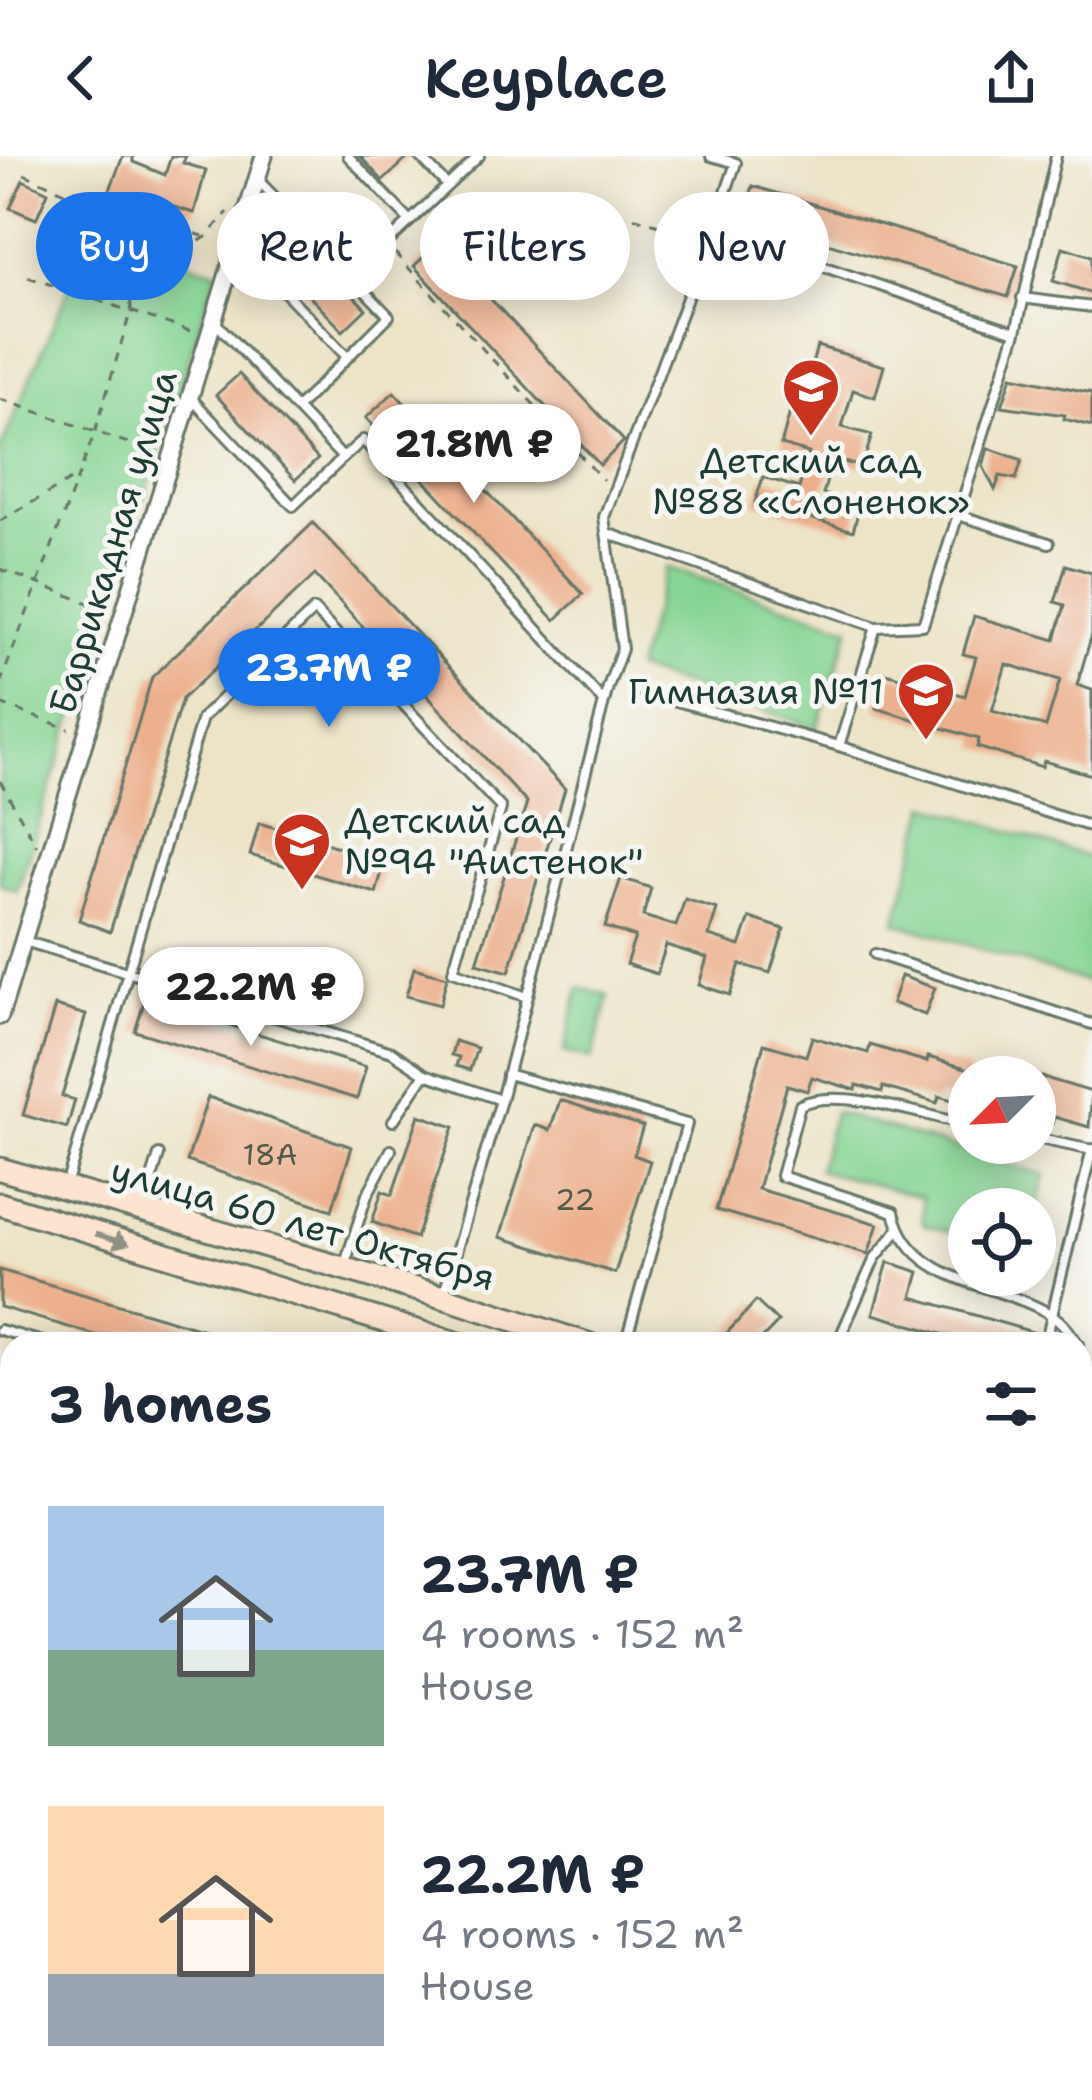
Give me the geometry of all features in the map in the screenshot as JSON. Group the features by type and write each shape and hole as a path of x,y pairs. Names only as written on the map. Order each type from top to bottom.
{"main road":[{"name":"улица 60 лет Октября","path":"0,1169 143,1206 550,1332"},
{"name":"улица 60 лет Октября","path":"0,1204 420,1332"}],"street":[{"name":"Баррикадная улица","path":"253,192 264,156"},
{"name":"Баррикадная улица","path":"0,1016 220,300"}],"lane":[{"path":"348,156 409,220"},
{"path":"419,156 447,185"},
{"path":"439,192 479,156"},
{"path":"711,156 736,164 713,229 1016,332"},
{"path":"606,532 876,627 923,625 1016,332 1056,156"},
{"path":"257,179 269,192"},
{"path":"396,232 420,210"},
{"path":"1022,298 1092,308"},
{"path":"292,300 347,357"},
{"path":"297,408 389,316 373,300"},
{"path":"443,1298 622,649 604,518 686,300"},
{"path":"213,320 344,458"},
{"path":"189,396 293,506 363,440 604,703"},
{"path":"958,514 1049,543"},
{"path":"65,1188 202,718 314,610 501,808 453,971 527,997"},
{"path":"839,746 876,627"},
{"path":"633,689 839,746 1092,827"},
{"path":"23,941 392,1052 425,1074 501,1100"},
{"path":"875,953 1092,1024"},
{"path":"393,1121 425,1074"},
{"path":"507,1074 687,1124 628,1332"},
{"path":"948,1121 839,1098 814,1099 800,1105 781,1176 894,1212 898,1230 933,1269 1052,1316 1066,1332"},
{"path":"1048,1332 1092,1149 1056,1142"},
{"path":"344,1268 367,1195 392,1150"},
{"path":"143,1206 159,1155"},
{"path":"1081,1194 1092,1197"},
{"path":"842,1332 868,1271 898,1230"}],"path":[{"path":"24,175 64,192"},
{"path":"193,245 217,225"},
{"path":"193,233 206,237"},
{"path":"396,253 614,491"},
{"path":"28,278 191,332"},
{"path":"0,684 95,432 131,300"},
{"path":"0,399 170,458"},
{"path":"0,521 78,476"},
{"path":"0,569 122,615"},
{"path":"0,704 70,730"},
{"path":"0,781 46,863"}],"green space":[{"path":"193,264 217,271 17,891 0,884 0,450 64,300 193,300"},
{"path":"667,567 850,627 817,728 635,669"},
{"path":"928,805 1092,858 1092,984 896,922"},
{"path":"579,988 609,995 592,1059 564,1052"},
{"path":"834,1112 948,1146 948,1164 1008,1164 1045,1175 1041,1188 948,1188 948,1232 923,1224 922,1197 818,1170"}],"building":[{"path":"123,156 133,156 133,162 165,175 171,156 186,156 183,163 206,170 194,213 193,192 109,192"},
{"path":"360,156 410,156 383,181"},
{"path":"23,180 48,192 36,192 36,219 10,208"},
{"path":"829,209 1018,266 1008,297 829,243"},
{"path":"1063,247 1092,256 1092,293 1053,281"},
{"path":"313,300 357,300 366,309 343,331"},
{"path":"446,300 492,300 624,441 600,465"},
{"path":"817,346 884,366 875,397 853,390 842,427 872,435 862,467 833,459 823,494 860,505 853,531 755,502 763,477 799,488 809,453 781,445 790,412 819,420 829,385 808,378"},
{"path":"239,374 318,459 295,480 216,395"},
{"path":"1012,376 1092,393 1092,426 1064,419 1065,415 1002,406"},
{"path":"394,392 583,594 555,620 366,418"},
{"path":"988,448 1022,460 1016,479 1000,476 995,490 983,466"},
{"path":"313,523 565,789 509,972 477,963 527,803 315,575 182,699 110,932 79,920 152,677"},
{"path":"1066,565 1092,573 1092,634 1077,685 1092,690 1092,775 1044,761 1042,767 977,747 979,739 876,708 886,673 965,696 976,657 963,654 974,616 1055,640 1065,605 1055,602","holes":["1006,664 1060,680 1046,727 992,711"]},
{"path":"259,823 385,861 376,893 250,855"},
{"path":"621,878 651,888 643,916 676,926 685,899 717,909 709,936 740,946 750,918 784,929 770,973 740,964 730,995 699,985 707,958 666,945 657,974 626,964 635,937 605,927"},
{"path":"414,968 447,977 440,1005 406,996"},
{"path":"901,976 935,988 925,1015 892,1003"},
{"path":"145,999 366,1067 357,1099 135,1031"},
{"path":"55,1006 86,1015 62,1096 75,1100 67,1128 23,1115"},
{"path":"812,1037 868,1053 870,1045 927,1062 928,1057 948,1063 948,1099 939,1096 937,1103 883,1087 882,1092 857,1085 856,1090 812,1077 807,1091 787,1085 758,1189 878,1224 868,1254 716,1210 764,1044 806,1056"},
{"path":"455,1041 477,1048 470,1070 456,1066 459,1057 451,1055"},
{"path":"1056,1081 1092,1092 1089,1127 1056,1117"},
{"path":"208,1097 352,1147 332,1210 187,1161"},
{"path":"560,1100 643,1126 634,1155 650,1161 615,1273 500,1237 535,1125 550,1130"},
{"path":"419,1115 454,1127 416,1238 372,1222 382,1191 392,1195"},
{"path":"888,1262 919,1272 912,1297 1033,1332 935,1332 873,1314"},
{"path":"0,1270 212,1332 85,1332 0,1307"},
{"path":"756,1301 778,1322 768,1332 728,1332"}],"place":[{"name":"Детский сад №88 «Слоненок»","path":"811,438"},
{"name":"Гимназия №11","path":"926,742"},
{"name":"Детский сад №94 \"Аистенок\"","path":"302,892"}]}
